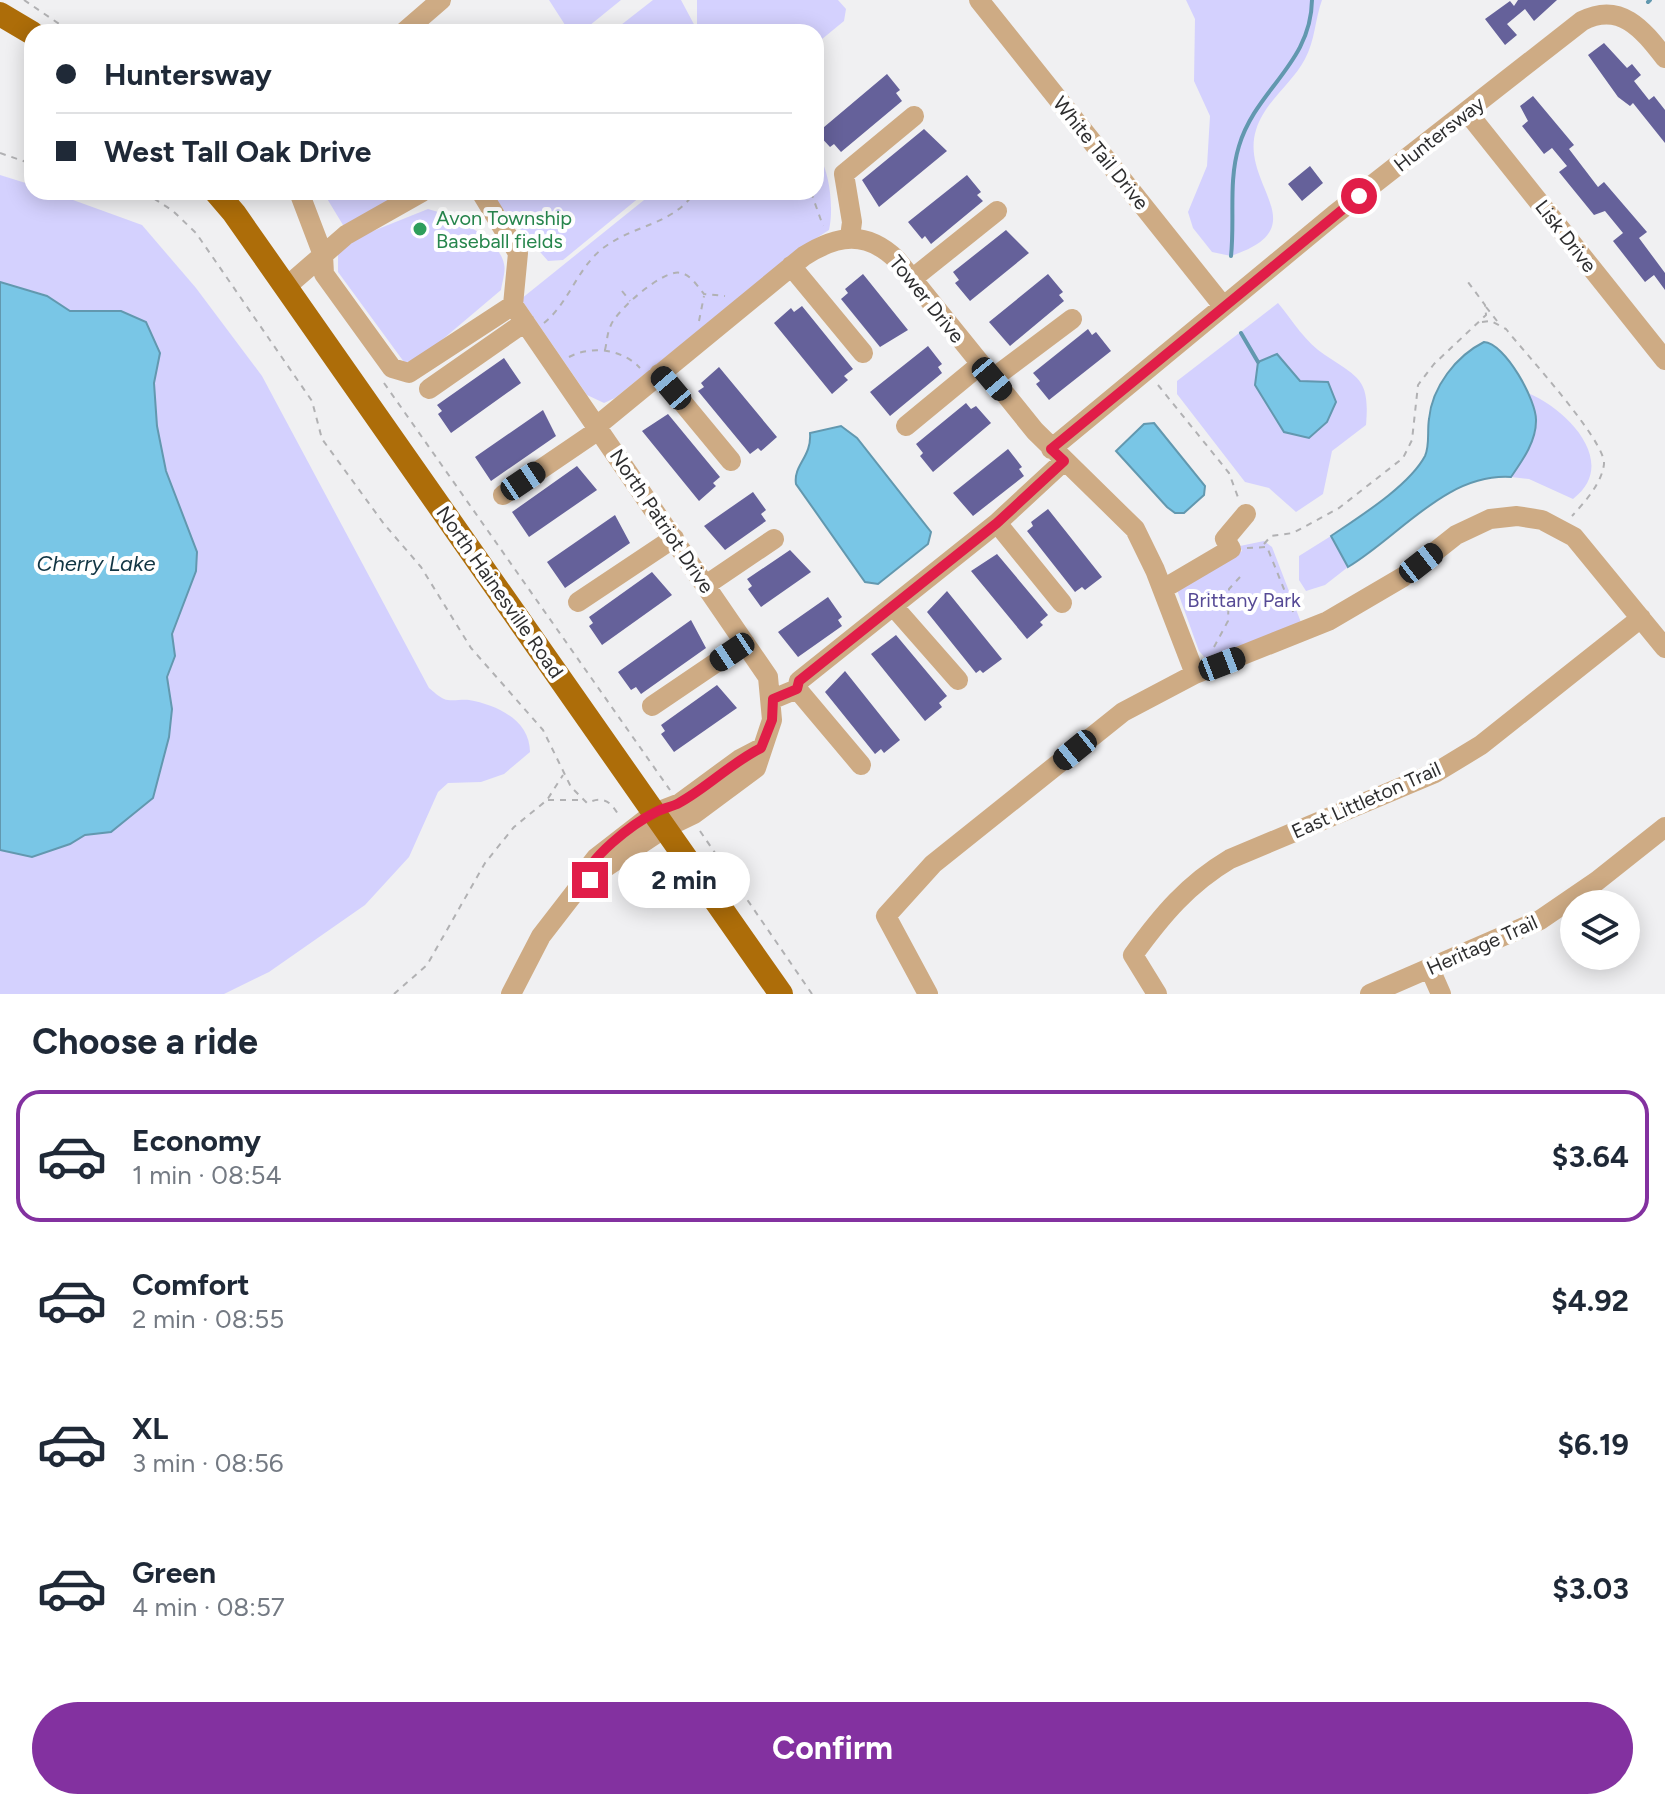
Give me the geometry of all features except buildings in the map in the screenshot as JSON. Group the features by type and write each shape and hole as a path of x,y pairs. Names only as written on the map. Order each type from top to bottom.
{"main road":[{"path":"0,14 24,28"},
{"name":"North Hainesville Road","path":"222,200 781,994"}],"street":[{"path":"413,24 441,0"},
{"name":"White Tail Drive","path":"979,0 1223,306"},
{"name":"Huntersway","path":"797,689 799,681 997,523 1058,455 1144,370 1573,27 1592,16 1609,14 1636,23 1665,58"},
{"name":"Lisk Drive","path":"1467,112 1665,360"},
{"path":"503,495 599,427 651,372 791,266 828,241 850,237 852,222 844,174 914,116"},
{"path":"302,200 323,255 324,274 392,368 409,373 527,317"},
{"path":"286,287 346,235 408,200"},
{"path":"486,200 518,253 527,317"},
{"path":"912,279 997,211"},
{"name":"Tower Drive","path":"850,237 883,247 1058,455 1135,529 1163,589 1195,674"},
{"path":"791,266 863,353"},
{"path":"429,389 527,317"},
{"name":"North Patriot Drive","path":"527,317 768,677 773,699"},
{"path":"906,426 1072,319"},
{"path":"651,372 731,461"},
{"path":"1163,589 1231,549 1225,539 1246,514"},
{"path":"928,994 886,916 933,864 1123,712 1195,674 1303,634 1362,604 1470,528 1490,519 1517,516 1560,527 1590,553 1665,648"},
{"path":"997,523 1062,603"},
{"path":"578,602 674,538"},
{"path":"706,585 774,539"},
{"path":"893,606 958,680"},
{"name":"East Littleton Trail","path":"1157,994 1133,955 1164,913 1203,874 1230,859 1435,773 1481,745 1641,618"},
{"path":"652,706 745,643"},
{"path":"511,994 541,936 582,883 585,872 596,858 660,820 684,810 740,759 761,748 772,720 773,699 797,689 861,765"},
{"name":"Heritage Trail","path":"1370,994 1540,920 1597,881 1665,827"},
{"path":"1430,969 1441,994"}],"path":[{"path":"24,0 59,24"},
{"path":"0,153 24,161"},
{"path":"156,200 196,233 312,401 322,439 384,524 421,567 471,648 543,730 563,774 581,800"},
{"path":"527,317 563,305 583,269 605,246 663,221 688,200"},
{"path":"814,200 824,227"},
{"path":"605,350 611,324 660,278 674,272 689,277 704,294 733,297"},
{"path":"1468,282 1500,325 1587,426 1601,449 1604,461 1598,479 1583,504 1560,527"},
{"path":"622,291 631,302"},
{"path":"698,325 704,294"},
{"path":"1231,549 1264,544 1271,536 1293,533 1339,508 1403,458 1412,440 1418,385 1434,364 1481,323 1486,315 1485,305"},
{"path":"1481,323 1491,321 1500,325"},
{"path":"568,358 588,350 605,350 651,372"},
{"path":"1144,370 1229,473 1246,514"},
{"path":"376,376 390,390 812,994"},
{"path":"1264,544 1303,634"},
{"path":"1213,648 1228,621 1229,589 1240,577"},
{"path":"394,994 427,965 485,863 514,827 547,800 563,774"},
{"path":"547,800 581,800 587,803 603,799 610,802 618,814"}],"green space":[{"path":"549,0 621,0 591,24 564,24"},
{"path":"653,0 681,0 694,24 622,24"},
{"path":"697,0 838,0 846,9 844,21 824,37 824,24 697,24"},
{"path":"1186,0 1322,0 1305,59 1265,110 1256,130 1254,150 1257,169 1273,218 1270,232 1257,245 1231,256 1212,252 1193,228 1188,212 1207,166 1210,116 1194,81 1195,19"},
{"path":"824,166 825,168 830,189 829,230 798,250 615,398 604,403 587,395 521,299 644,200 824,200"},
{"path":"0,175 24,182 24,200 73,200 142,225 196,288 262,376 429,688 447,700 469,700 501,710 518,723 529,741 530,752 504,774 481,782 448,783 438,792 409,857 365,905 269,972 224,994 0,994 0,850 32,857 70,844 85,835 111,832 162,761 172,709 167,677 175,656 171,634 196,571 197,552 166,471 157,426 154,383 160,353 121,311 70,311 47,295 0,282"},
{"path":"328,200 394,200 356,226 343,225"},
{"path":"495,200 636,200 563,260 548,261"},
{"path":"428,209 449,216 484,236 500,254 504,273 501,290 417,361 404,362 338,272 338,254 353,239"},
{"path":"1278,303 1312,344 1360,381 1366,398 1366,425 1332,451 1323,494 1296,512 1269,488 1245,482 1177,394 1177,381","holes":["1277,354 1300,381 1320,383 1284,432"]},
{"path":"1528,393 1558,411 1572,424 1590,454 1591,470 1586,485 1573,499 1529,479 1511,477 1524,457 1532,436 1535,415"},
{"path":"1331,536 1348,567 1325,585 1306,591 1299,580 1299,556"},
{"name":"Brittany Park","path":"1264,541 1272,547 1302,625 1213,660 1206,659 1199,651 1177,590 1242,551 1240,546"}],"water":[{"name":"Cherry Lake","path":"0,282 47,296 70,311 121,311 146,322 160,353 154,383 157,426 166,471 197,552 196,571 172,634 175,656 167,677 172,709 169,737 153,798 111,832 85,835 70,844 32,857 0,850"},
{"path":"1484,342 1492,345 1510,362 1531,400 1536,421 1524,458 1511,477 1487,478 1445,496 1348,567 1331,536 1382,500 1418,467 1427,452 1431,407 1440,384 1464,355"},
{"path":"1277,354 1300,381 1328,382 1336,402 1327,422 1309,438 1284,432 1255,385 1258,362"},
{"path":"1154,423 1205,486 1204,495 1184,513 1175,513 1167,507 1116,451 1144,424"},
{"path":"841,426 857,438 931,532 928,544 878,584 865,582 796,484 797,471 808,448 810,433"}],"waterway":[{"path":"1231,256 1234,173 1239,146 1257,108 1303,42 1312,0"},
{"path":"1241,333 1258,362"}],"place":[{"name":"Avon Township Baseball fields","path":"420,229"}],"route":[{"path":"590,880 582,883 588,866 607,848 654,813 680,803 740,759 761,748 769,733 773,699 790,689 797,689 799,681 997,523 1064,461 1051,449 1359,196"}]}
